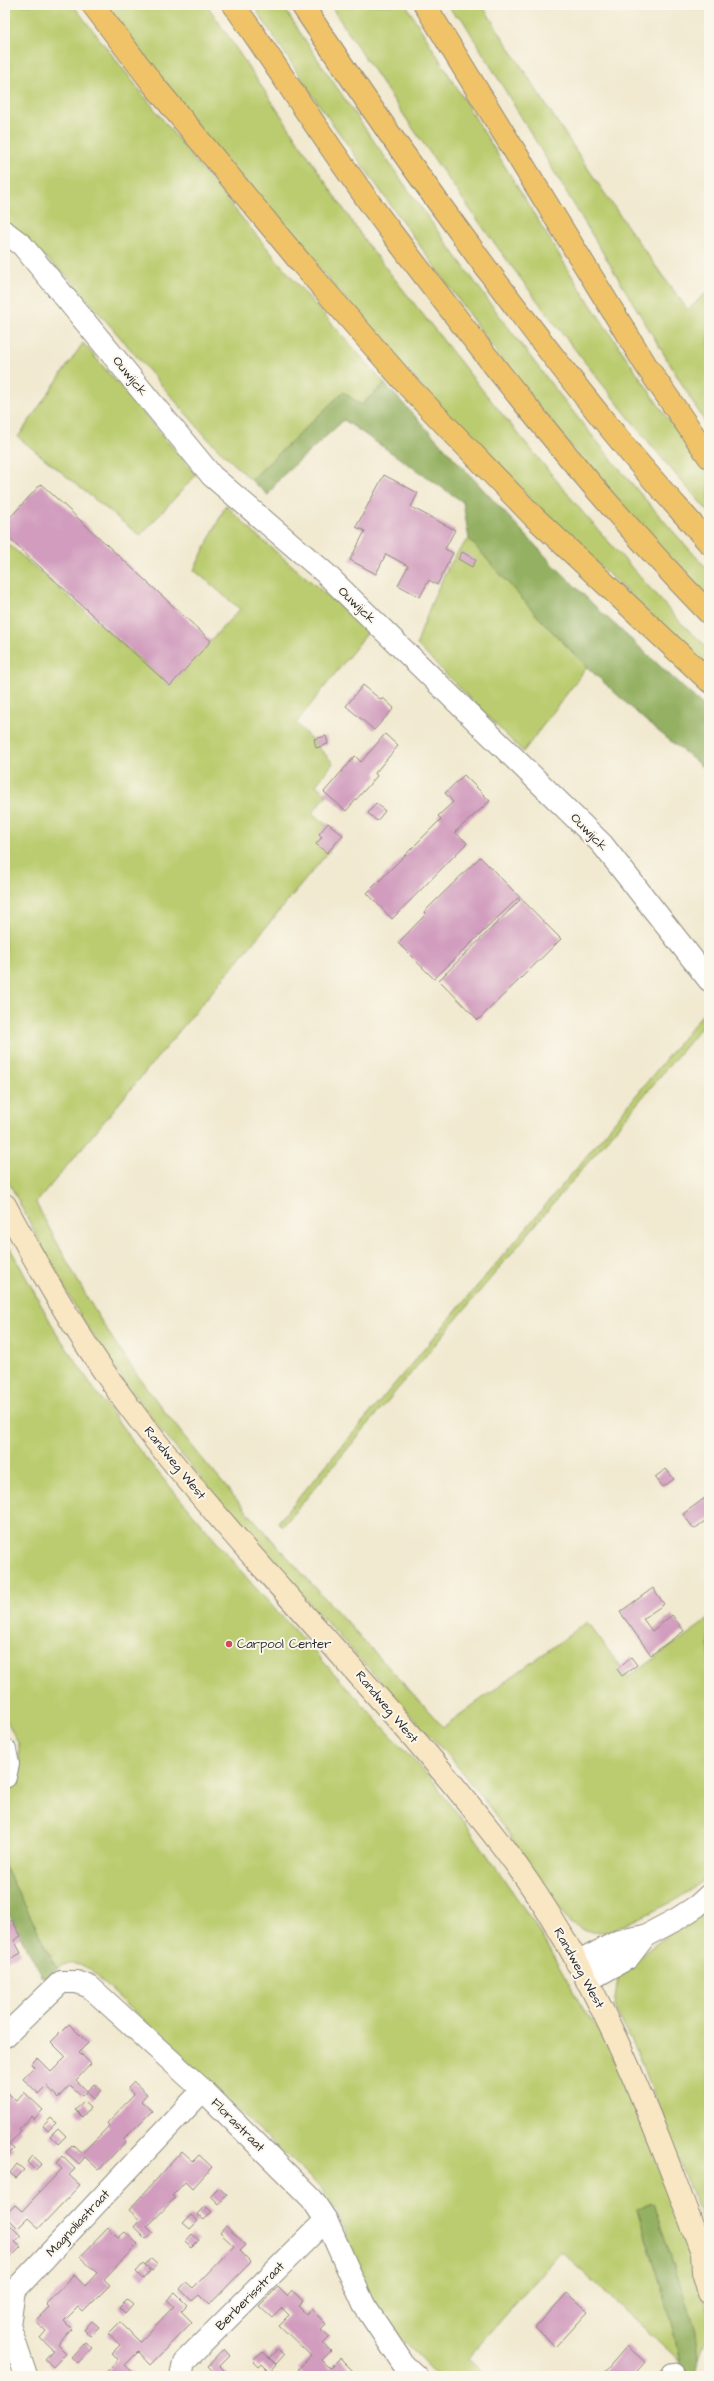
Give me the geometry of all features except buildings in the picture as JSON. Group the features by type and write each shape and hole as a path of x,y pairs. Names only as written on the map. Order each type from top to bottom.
{"highway":[{"path":"93,5 153,84 301,263 407,385 533,516 709,681"},
{"path":"234,5 390,230 438,293 506,380 609,504 709,613"},
{"path":"302,5 354,84 444,211 548,350 631,455 709,543"},
{"path":"425,5 647,367 709,457"}],"street":[{"name":"Ouwijck","path":"5,232 22,245 212,476 325,573 602,844 709,980"},
{"name":"Randweg West","path":"5,1205 86,1346 138,1419 193,1487 361,1675 504,1848 545,1908 612,2026 653,2124 705,2256 703,2272 709,2293"},
{"path":"5,1750 8,1764 5,1777"},
{"path":"582,1972 619,1941 645,1936 677,1919 709,1895"},
{"name":"Florastraat","path":"5,2036 61,1982 77,1982 90,1987 203,2090 312,2199 326,2220 364,2305 404,2365 416,2376"},
{"name":"Magnoliastraat","path":"26,2376 10,2325 14,2290 203,2090"},
{"name":"Berberisstraat","path":"181,2376 184,2362 326,2220"}],"green space":[{"path":"5,5 73,5 203,171 297,284 385,384 361,405 343,392 251,480 209,440 68,277 5,223"},
{"path":"104,5 207,5 367,244 484,392 584,514 681,623 709,649 709,670 538,507 426,392 210,142"},
{"path":"253,5 282,5 392,167 520,343 611,459 709,571 709,599 644,537 503,362 317,102"},
{"path":"330,5 406,5 580,289 666,416 709,473 709,512 680,480 639,430 528,289 460,196"},
{"path":"448,5 482,5 608,198 688,310 709,290 709,429 461,17 455,16"},
{"path":"83,343 196,475 140,536 18,437"},
{"path":"385,384 549,560 600,611 709,711 709,772 647,722 587,667 541,620 469,539 463,502 344,420 280,478 268,495 251,480 343,392 361,405"},
{"path":"226,505 255,534 369,631 296,723 333,763 316,785 327,795 312,813 341,837 36,1203 80,1286 104,1326 130,1365 166,1413 203,1460 281,1550 443,1727 587,1622 628,1677 709,1619 709,1872 703,1881 676,1900 623,1926 601,1933 585,1931 570,1923 494,1813 453,1761 274,1565 163,1433 117,1372 81,1317 49,1260 5,1175 5,541 169,685 240,609 194,570"},
{"path":"469,539 541,620 587,667 523,752 417,645 425,620 445,574 461,548"},
{"path":"709,1006 709,1018 282,1527 278,1522 576,1169"},
{"path":"5,1239 56,1332 94,1389 140,1451 252,1584 431,1779 470,1830 534,1923 585,2012 606,2041 632,2098 664,2182 709,2314 709,2339 704,2344 699,2360 696,2332 653,2203 637,2209 667,2306 680,2361 561,2252 468,2358 487,2376 438,2376 374,2311 338,2214 322,2189 88,1968 72,1964 57,1968 5,1867 5,1793 19,1775 19,1745 5,1717"},
{"path":"5,1867 57,1968 44,1980 5,1907"},
{"path":"709,1904 709,2239 644,2068 614,2006 618,1978 624,1968"},
{"path":"653,2203 696,2332 699,2360 696,2376 675,2376 680,2361 667,2306 637,2208"}],"place":[{"name":"Carpool Center","path":"229,1644"}]}
